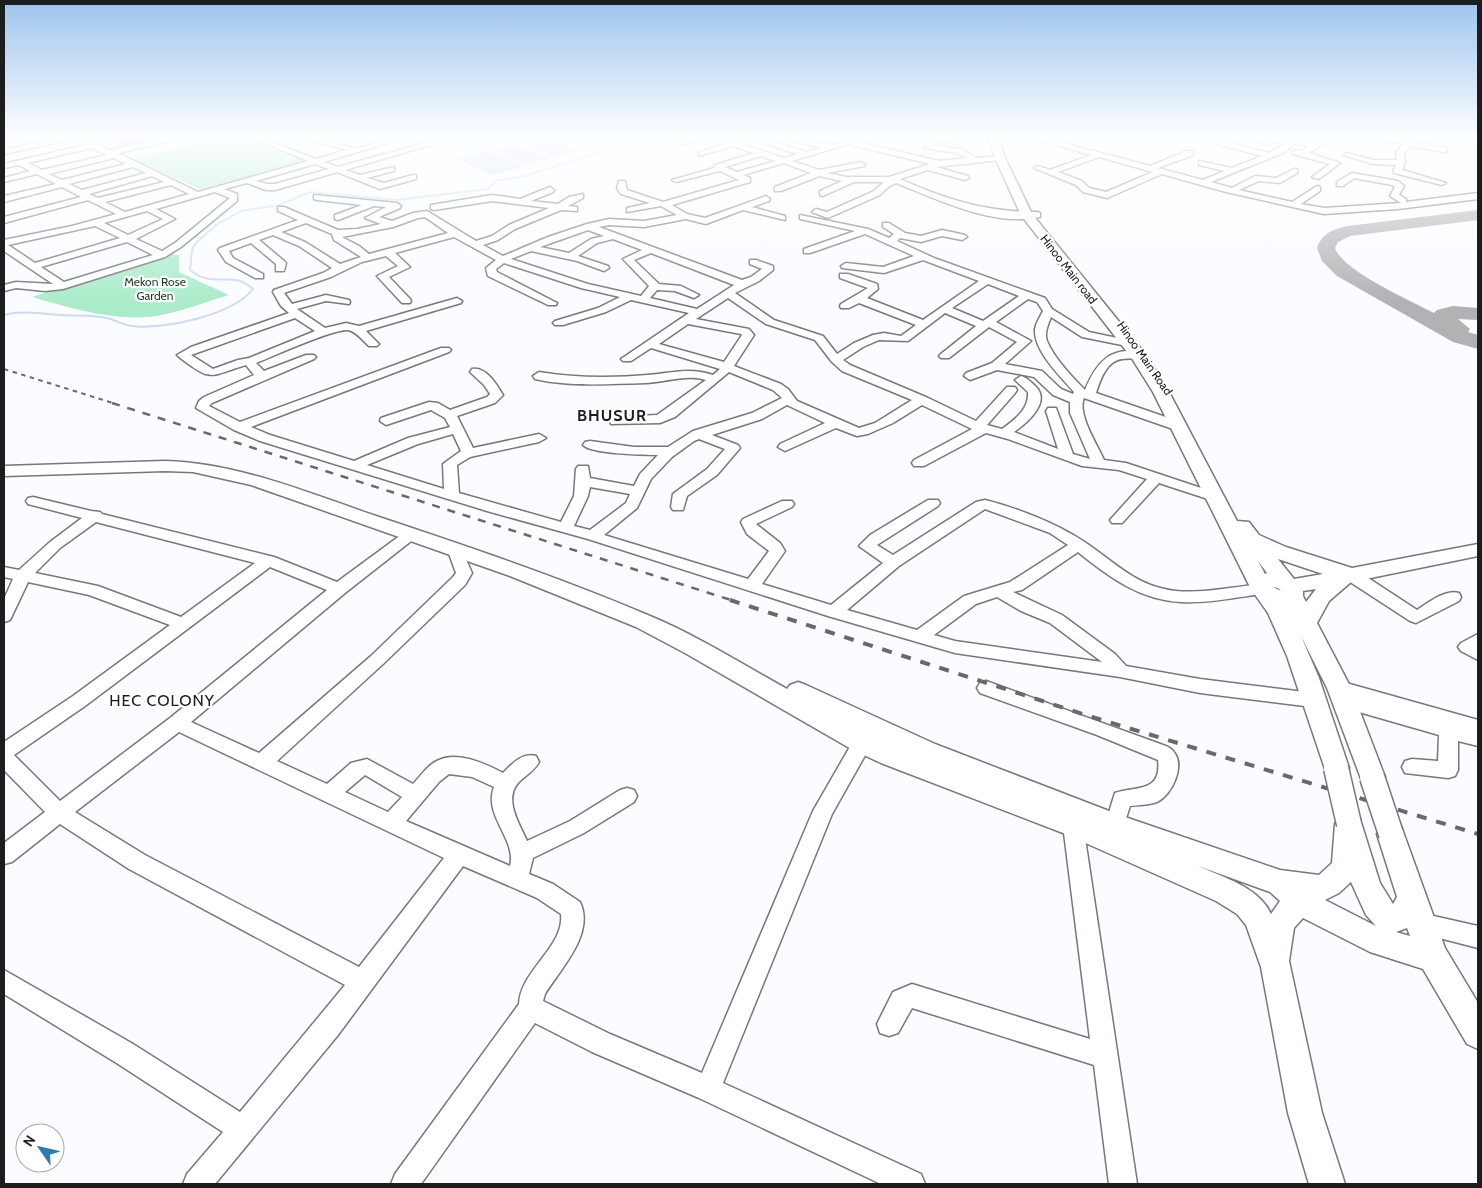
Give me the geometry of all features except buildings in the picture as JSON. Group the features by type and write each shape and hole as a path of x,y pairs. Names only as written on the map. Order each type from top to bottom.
{"main road":[{"name":"Hinoo Main road","path":"1019,192 1032,215 1132,349 1161,392 1214,497 1276,589"},
{"name":"Hinoo Main Road","path":"1023,192 1032,215 1111,307 1166,385 1276,589"},
{"path":"4,465 142,459 212,459 310,485 456,551 517,572 644,622 694,647 862,743 890,756 1073,825 1226,892 1247,905 1258,918 1276,967 1305,1113 1326,1184"},
{"path":"4,471 165,466 193,467 256,482 606,594 668,620 721,647 794,689 926,751 1115,825 1301,891 1374,939 1433,957"},
{"path":"1245,532 1275,551 1350,574"},
{"path":"1276,589 1478,550"},
{"path":"1307,621 1311,610 1326,590 1350,574"},
{"path":"1276,589 1307,621 1342,695 1433,957 1478,1033"},
{"path":"1276,589 1280,614 1314,700 1336,768 1364,877 1379,910 1389,918 1400,918 1405,914 1411,896"},
{"path":"1276,967 1277,931 1282,919 1301,891 1340,875 1346,865 1349,824"}],"street":[{"path":"4,199 30,192"},
{"path":"4,220 124,192"},
{"path":"4,243 58,233 202,192"},
{"path":"6,287 49,288 63,286 162,255 178,245 234,200 234,196 224,192"},
{"path":"520,202 544,192"},
{"path":"624,192 662,204 684,216 702,221 745,208 766,199"},
{"path":"630,210 662,204 701,192"},
{"path":"811,210 828,215 878,192"},
{"path":"927,192 967,208 1032,215"},
{"path":"1096,192 1107,195 1116,192"},
{"path":"1242,192 1324,211 1398,206 1477,194"},
{"path":"1252,192 1295,204 1320,207 1345,207 1477,194"},
{"path":"1295,204 1312,192"},
{"path":"1396,192 1394,196 1403,201"},
{"path":"81,193 124,215"},
{"path":"434,207 492,198 558,208 572,199 577,203"},
{"path":"338,217 373,203"},
{"path":"333,232 397,206 373,203 313,204 286,211 333,232 357,232 425,214 455,234 503,260 585,286 698,312"},
{"path":"476,244 495,238 512,228 558,208 577,203"},
{"path":"577,203 574,216 578,222 613,241 651,250 742,284"},
{"path":"35,266 130,238 170,219 147,208"},
{"path":"745,208 782,218"},
{"path":"726,214 743,219"},
{"path":"552,303 492,274 490,271 493,265 588,227 609,222 644,224 684,216"},
{"path":"803,217 895,238 921,239 942,233 962,237"},
{"path":"370,218 393,224"},
{"path":"258,276 230,260 223,252 271,231 305,220"},
{"path":"96,222 162,255"},
{"path":"886,225 898,232 895,238"},
{"path":"807,251 865,230"},
{"path":"271,231 302,244 339,268"},
{"path":"333,232 336,237 356,248 367,257"},
{"path":"324,332 293,311 278,292 327,275 367,257 455,234"},
{"path":"895,238 922,257 1041,300 1048,310 1066,324 1086,335 1132,349"},
{"path":"252,239 281,262 280,269"},
{"path":"570,257 592,242 613,241"},
{"path":"4,247 63,286"},
{"path":"532,248 604,268"},
{"path":"651,250 628,259 655,287"},
{"path":"387,252 405,267 382,277 406,301"},
{"path":"845,306 873,289 873,286 845,271 884,270 922,257"},
{"path":"627,359 742,284 755,279 769,268 752,262"},
{"path":"6,287 45,274"},
{"path":"836,360 855,348 877,338 887,336 904,339 987,280"},
{"path":"644,299 655,287 670,286 694,295"},
{"path":"728,293 770,322 819,338 836,360 846,368 924,401 981,428 1005,433 1067,457 1099,464 1121,466 1155,479 1214,497"},
{"path":"945,356 986,323 1027,295"},
{"path":"559,323 602,310 631,296"},
{"path":"345,302 326,298 183,355 199,367 214,373 324,332 350,326 358,330 373,344"},
{"path":"859,299 924,324"},
{"path":"358,330 457,301"},
{"path":"944,309 986,323 1025,341 996,366 970,376"},
{"path":"1048,310 1041,328 1042,340 1051,358 1082,396"},
{"path":"616,421 666,417 728,368 747,337 747,332 686,320"},
{"path":"652,344 728,368 781,389 788,400 800,408 857,432 865,432 924,401"},
{"path":"1099,464 1076,413 1082,396 1098,373 1111,359 1132,349"},
{"path":"239,427 363,379 445,350"},
{"path":"310,357 260,377 202,404 204,410 265,438 593,536 919,637 975,651 1120,671 1200,686 1314,700"},
{"path":"250,361 259,372 260,377"},
{"path":"996,366 1038,374 1057,392 1082,396 1178,426"},
{"path":"449,415 496,397 496,392 489,383 476,372"},
{"path":"539,376 563,380 647,379 697,373 715,379"},
{"path":"1005,433 1024,418 1032,408 1034,391 1021,380"},
{"path":"919,464 981,428 1011,390"},
{"path":"593,536 632,505 645,477 672,451 689,438 737,424 762,414 788,400"},
{"path":"386,421 432,406 449,415 468,453"},
{"path":"1052,411 1067,457"},
{"path":"785,448 835,423"},
{"path":"356,465 413,441 457,429"},
{"path":"678,507 680,494 712,472 733,448 698,434"},
{"path":"452,495 450,464 468,453 538,438"},
{"path":"590,446 634,451 672,451"},
{"path":"566,528 581,496 583,475 638,490"},
{"path":"1117,520 1155,479"},
{"path":"33,501 268,561 338,589"},
{"path":"893,562 870,549 867,546 868,543 933,503"},
{"path":"752,586 777,551 770,542 751,529 748,522 787,504"},
{"path":"834,612 893,562 981,505 991,506 1046,525 1079,545 1124,580 1161,594 1182,597 1276,589"},
{"path":"4,616 24,574 55,545 95,516"},
{"path":"4,855 177,723 338,589 406,529"},
{"path":"919,637 970,600 1016,586 1079,545"},
{"path":"261,763 377,660 459,581 464,573 456,551"},
{"path":"4,752 79,702 268,561"},
{"path":"4,572 24,574 92,590 182,624"},
{"path":"1350,574 1416,617 1453,597"},
{"path":"1000,592 1027,607 1056,619 1108,658 1120,671"},
{"path":"1478,640 1467,647 1478,654"},
{"path":"986,688 1104,730 1156,750 1166,756 1168,768 1165,780 1152,795 1122,799 1115,825"},
{"path":"1342,695 1478,726"},
{"path":"1342,695 1478,739"},
{"path":"177,723 459,855 562,900 572,909 574,914 571,929 534,992 530,1002 531,1008 405,1184"},
{"path":"1412,767 1448,770 1448,730"},
{"path":"708,1089 823,811 862,743"},
{"path":"4,758 58,812 137,862 363,982"},
{"path":"517,879 522,862 521,854 502,801 502,791 506,784 528,762"},
{"path":"392,823 438,770 447,765 482,771 506,784"},
{"path":"330,794 358,769 367,767 415,795"},
{"path":"521,854 577,827 626,796"},
{"path":"1073,825 1122,1184"},
{"path":"197,1184 293,1071 459,855"},
{"path":"1420,924 1478,937"},
{"path":"4,981 124,1053 243,1130"},
{"path":"889,1024 902,1000 906,996 912,996 1103,1054"},
{"path":"531,1008 601,1043 708,1089 911,1184"}],"green space":[{"name":"Mekon Rose Garden","path":"168,254 179,255 179,272 229,295 174,312 141,317 109,316 32,297"}],"waterway":[{"path":"4,315 25,313 96,316 129,325 146,327 179,323 214,313 230,306 253,289 246,283 238,280 207,279 190,270 192,250 195,244 216,225 241,211 279,205 309,192"},
{"path":"315,192 397,200 460,192"}],"taxiway":[{"path":"1478,215 1348,231 1331,239 1326,248 1329,257 1344,272 1461,337 1478,342"},
{"path":"1459,329 1443,318 1444,314 1453,312 1478,314"}],"railway":[{"path":"4,369 116,404"},
{"path":"112,403 734,601"},
{"path":"730,600 1092,717 1478,834"}],"district":[{"name":"BHUSUR","path":"612,415"},
{"name":"HEC COLONY","path":"162,700"}]}
